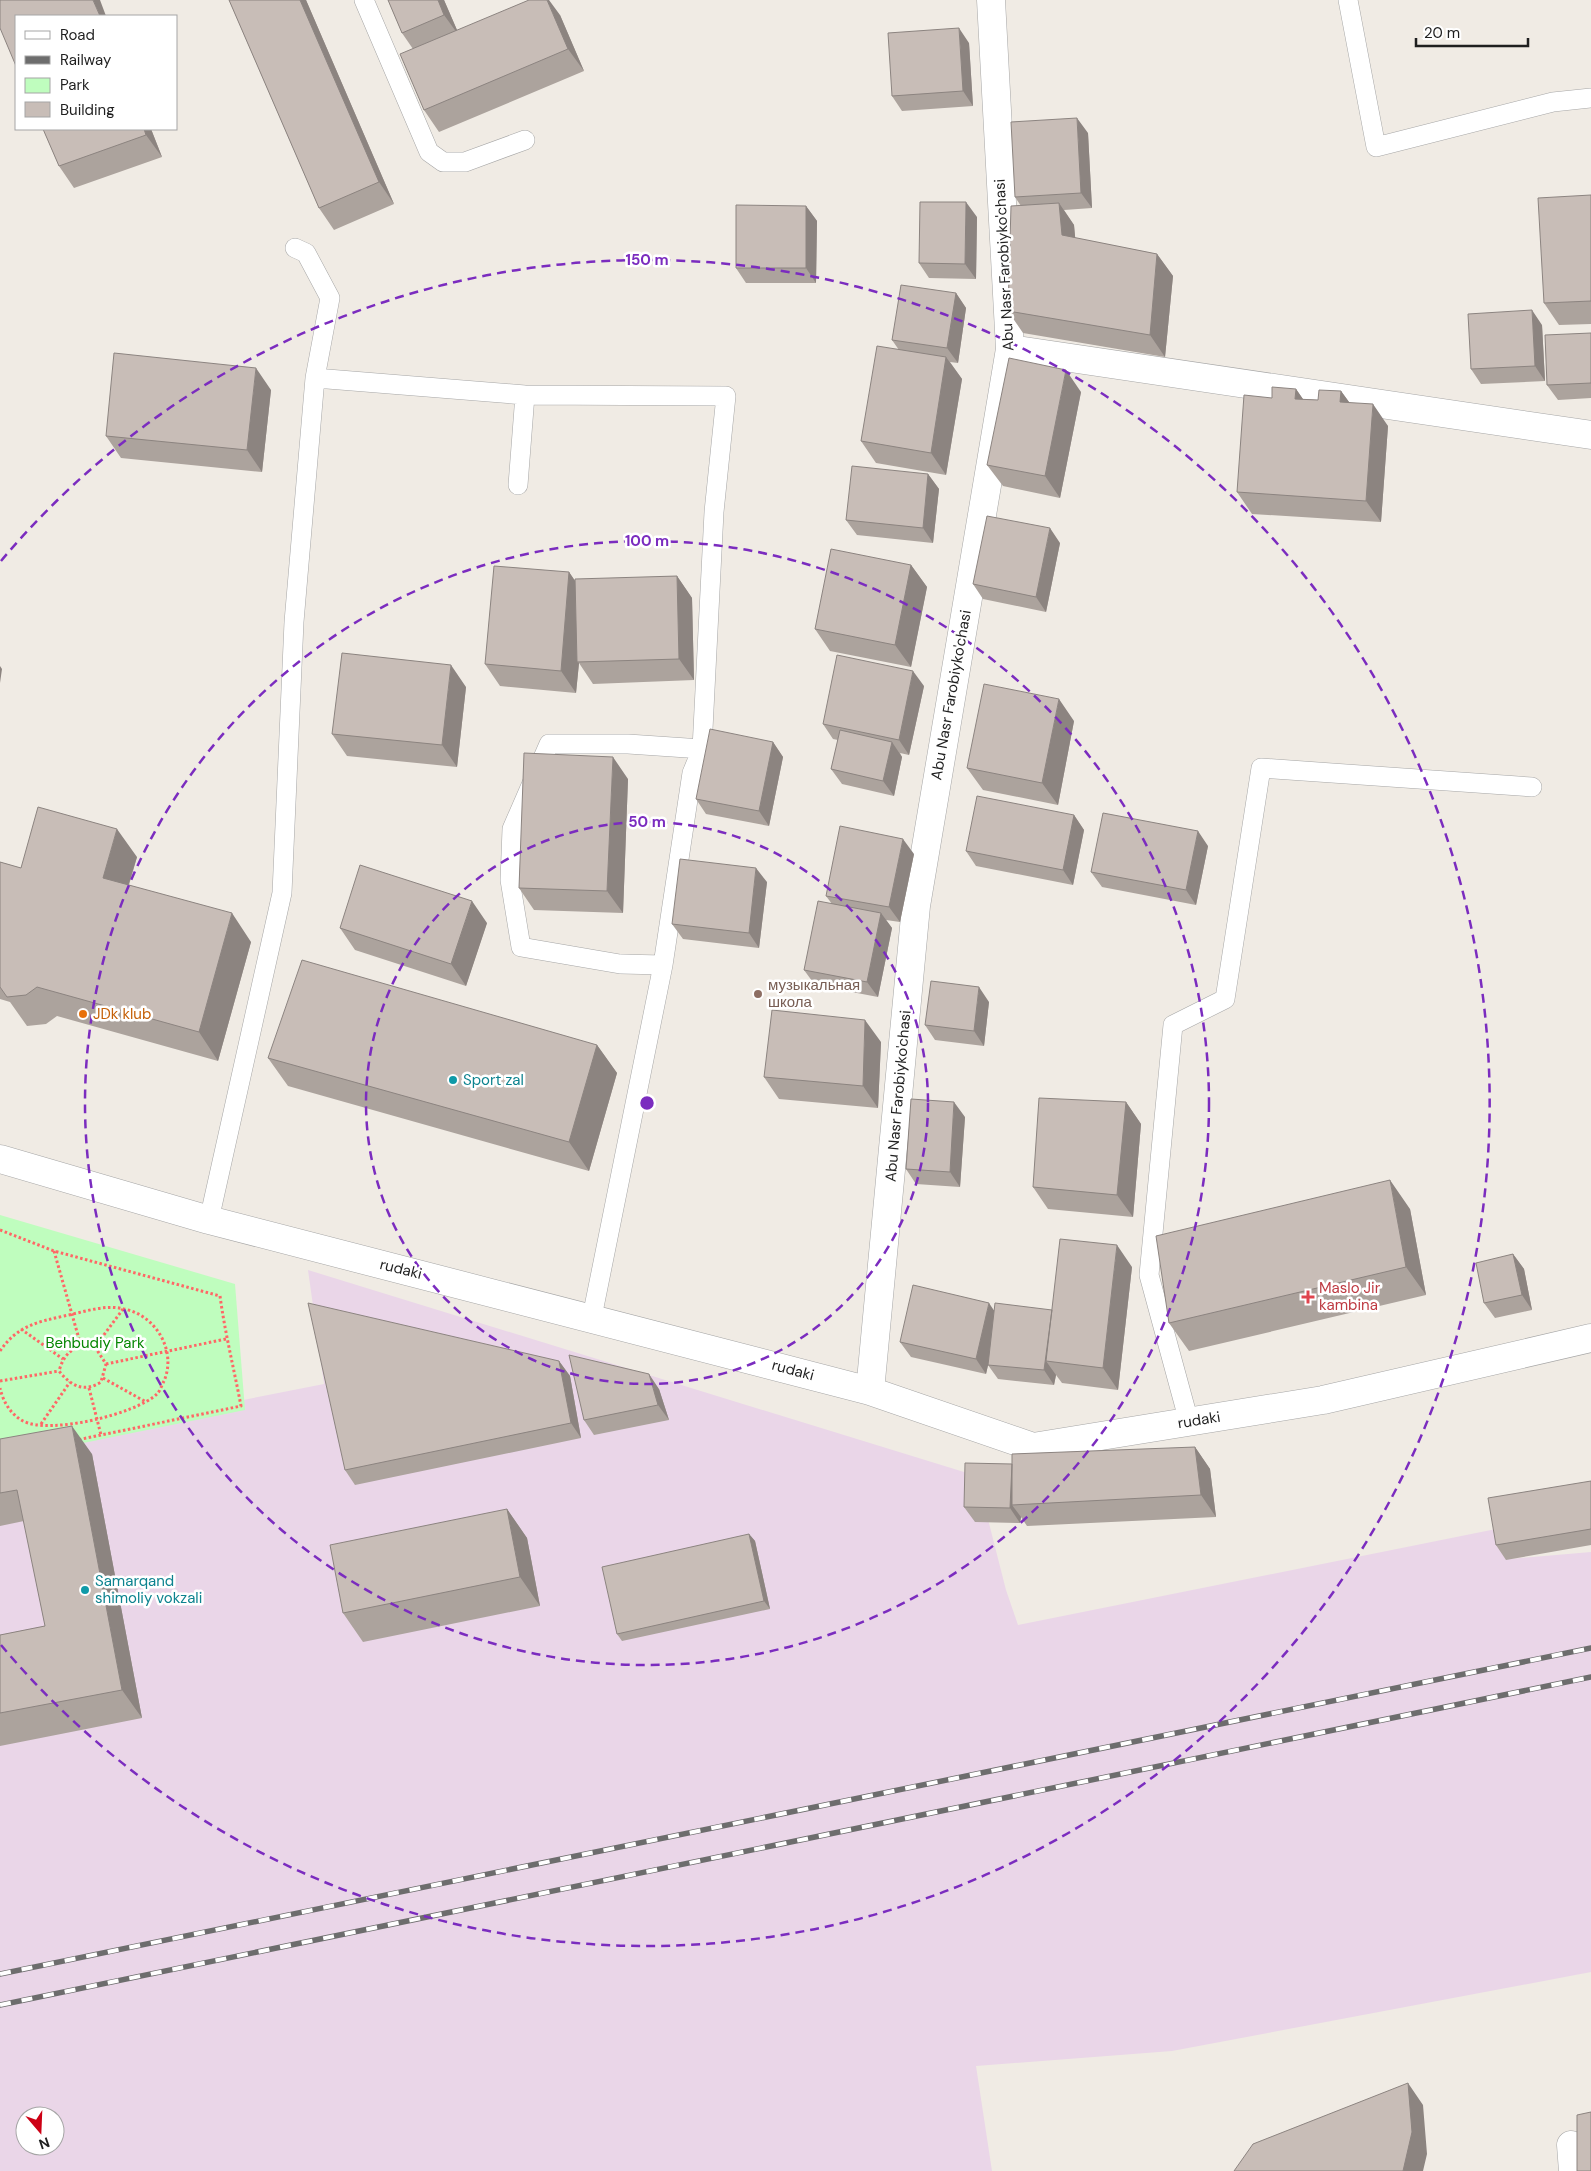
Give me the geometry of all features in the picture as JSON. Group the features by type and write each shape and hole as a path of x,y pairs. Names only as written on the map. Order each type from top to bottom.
{"street":[{"name":"Abu Nasr Farobiyko'chasi","path":"870,1391 916,906 1010,349 991,0"},
{"path":"1010,349 1591,435"},
{"name":"rudaki","path":"0,1159 209,1220 592,1317 870,1391 1033,1447 1323,1400 1591,1338"}],"lane":[{"path":"364,0 429,152 443,162 465,162 524,140"},
{"path":"1348,0 1376,147 1553,102 1591,98"},
{"path":"209,1220 282,893 294,622 315,378 330,298 306,253 295,248"},
{"path":"315,378 526,395 726,396 714,512 702,749 692,773 662,964 592,1317"},
{"path":"518,485 526,395"},
{"path":"662,964 620,964 521,947 510,880 512,829 549,744 628,744 702,749"},
{"path":"1189,1422 1149,1275 1173,1026 1225,999 1261,768 1532,787"}],"path":[{"path":"0,1230 54,1251 220,1296 226,1339 234,1366 240,1406 74,1441"},
{"path":"54,1251 81,1346"},
{"path":"0,1351 11,1335 38,1322 110,1307 124,1308 140,1313 154,1325 167,1352 170,1365 158,1393 147,1402 97,1420 58,1427 23,1421 6,1404 0,1388"},
{"path":"95,1347 124,1308"},
{"path":"21,1329 63,1359"},
{"path":"106,1364 226,1339"},
{"path":"59,1371 63,1359 68,1353 81,1346 95,1347"},
{"path":"59,1371 70,1382 84,1389 101,1382 106,1364 95,1347"},
{"path":"0,1381 59,1371"},
{"path":"103,1378 147,1402"},
{"path":"40,1425 70,1382"},
{"path":"89,1388 101,1435"}],"shaded area":[{"path":"308,1270 977,1476 1006,1590 1018,1625 1501,1528 1510,1559 1591,1552 1591,1972 1172,2051 976,2066 992,2171 0,2171 0,1448 324,1384"}],"green space":[{"name":"Behbudiy Park","path":"0,1215 235,1284 245,1410 0,1460"}],"building":[{"path":"0,0 93,0 100,15 15,15 15,64 0,28"},
{"path":"229,0 300,0 379,182 319,208"},
{"path":"388,0 438,0 444,15 402,33"},
{"path":"529,0 547,0 568,49 424,110 400,54"},
{"path":"959,28 963,91 892,96 888,33"},
{"path":"1077,118 1081,193 1015,197 1011,122"},
{"path":"43,130 144,130 146,135 59,166"},
{"path":"1591,195 1591,301 1544,303 1538,198"},
{"path":"920,202 966,202 965,264 919,263"},
{"path":"1059,203 1062,235 1157,254 1150,335 1008,311 1011,206"},
{"path":"736,205 806,206 806,268 736,268"},
{"path":"901,285 956,293 947,348 892,340"},
{"path":"1532,310 1535,366 1471,369 1468,314"},
{"path":"1591,333 1591,383 1547,385 1545,335"},
{"path":"877,346 946,357 931,453 861,441"},
{"path":"114,353 256,368 247,450 106,436"},
{"path":"1009,358 1066,370 1045,476 987,465"},
{"path":"1272,387 1296,389 1295,399 1318,400 1319,390 1341,391 1340,402 1373,404 1366,501 1237,492 1244,395 1272,398"},
{"path":"852,466 928,474 923,528 846,520"},
{"path":"987,516 1050,528 1036,597 973,584"},
{"path":"831,549 911,565 895,645 815,629"},
{"path":"494,566 569,572 561,671 485,664"},
{"path":"677,576 679,659 577,662 575,579"},
{"path":"342,653 451,665 442,745 332,734"},
{"path":"837,655 913,671 899,740 823,724"},
{"path":"984,684 1059,699 1042,783 967,768"},
{"path":"710,729 773,742 759,811 696,799"},
{"path":"840,730 892,742 883,781 831,769"},
{"path":"524,753 613,757 607,891 519,888"},
{"path":"977,796 1074,815 1063,870 966,851"},
{"path":"38,807 117,829 103,878 232,913 199,1032 37,987 26,995 7,997 0,987 0,862 21,868"},
{"path":"1103,813 1198,831 1186,890 1091,872"},
{"path":"840,826 903,839 889,907 826,896"},
{"path":"680,859 756,868 749,933 672,924"},
{"path":"360,865 472,901 451,964 340,928"},
{"path":"818,901 881,913 867,982 804,970"},
{"name":"Sport zal","path":"302,960 597,1045 569,1142 268,1058"},
{"path":"931,981 979,987 974,1031 925,1025"},
{"path":"772,1010 865,1020 863,1086 764,1077"},
{"path":"1039,1098 1126,1102 1117,1195 1033,1187"},
{"path":"911,1099 954,1102 950,1172 906,1169"},
{"path":"1390,1180 1406,1267 1169,1323 1156,1236"},
{"path":"1060,1239 1117,1245 1103,1368 1046,1361"},
{"path":"1513,1254 1522,1295 1484,1303 1476,1263"},
{"path":"913,1285 989,1303 976,1359 900,1342"},
{"path":"308,1303 559,1361 571,1423 345,1470"},
{"path":"995,1303 1052,1310 1044,1370 988,1365"},
{"path":"569,1355 649,1374 658,1405 584,1420"},
{"name":"Samarqand shimoliy vokzali","path":"72,1426 122,1690 0,1713 0,1635 45,1626 17,1490 0,1493 0,1439"},
{"path":"1195,1447 1201,1495 1012,1505 1012,1454"},
{"path":"965,1463 1012,1464 1010,1508 964,1507"},
{"path":"1591,1481 1591,1529 1496,1545 1488,1498"},
{"path":"507,1509 520,1577 343,1613 330,1545"},
{"path":"749,1534 764,1601 617,1634 602,1567"},
{"path":"1408,2083 1412,2132 1403,2171 1234,2171 1253,2144"},
{"path":"1591,2112 1591,2171 1577,2171 1577,2115"}],"railway":[{"path":"0,1974 1591,1648"},
{"path":"0,2005 1591,1677"}],"place":[{"name":"музыкальная школа","path":"758,994"},
{"name":"JDk klub","path":"83,1014"},
{"name":"Sport zal","path":"453,1080"},
{"name":"Maslo Jir kambina","path":"1308,1297"},
{"name":"Samarqand shimoliy vokzali","path":"85,1590"}]}
